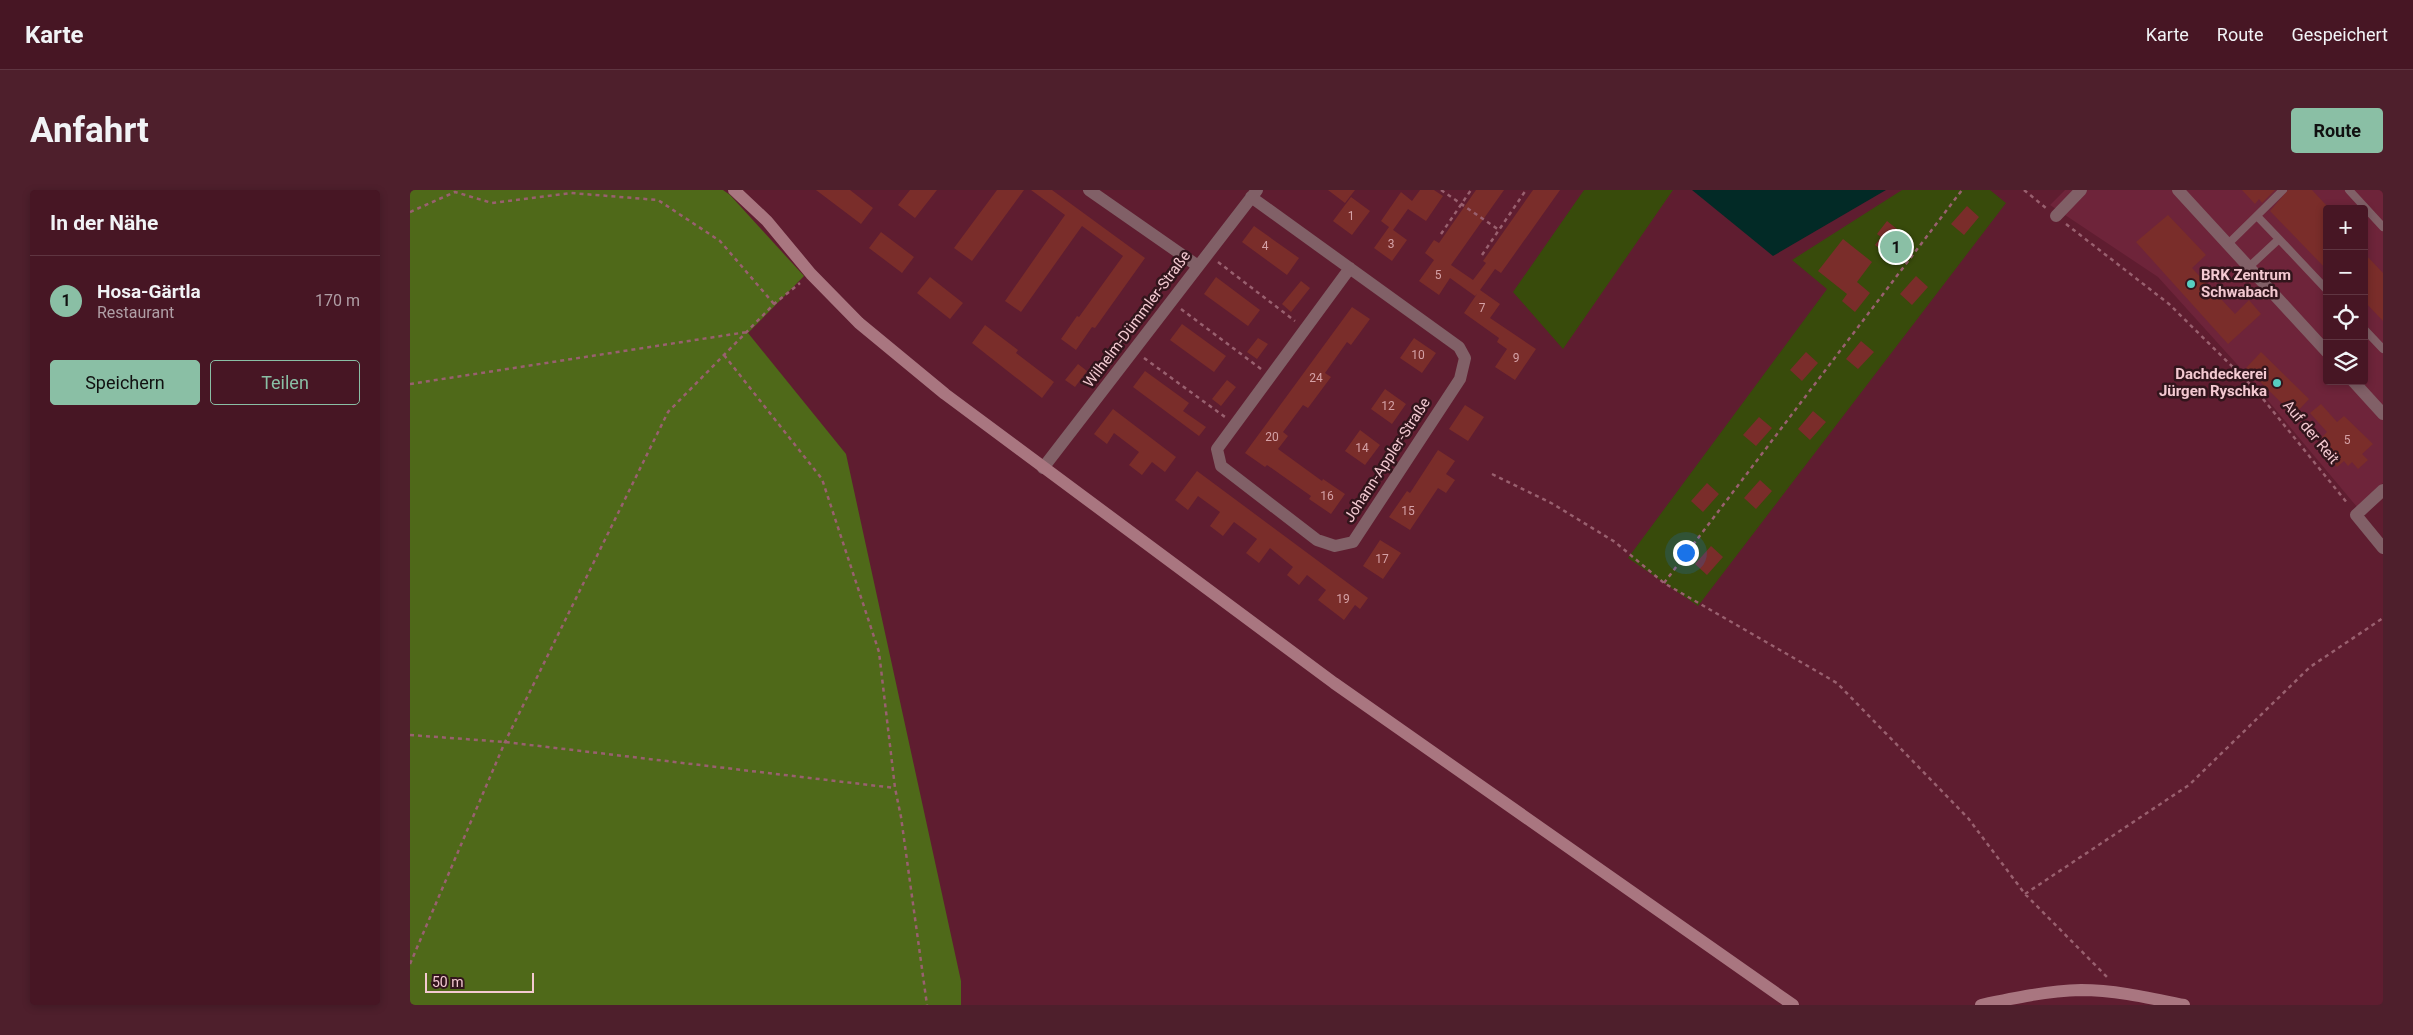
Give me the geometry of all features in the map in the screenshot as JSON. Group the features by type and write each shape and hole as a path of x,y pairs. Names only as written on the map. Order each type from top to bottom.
{"main road":[{"path":"734,190 767,221 811,274 859,323 902,360 1334,683 1793,1005"},
{"path":"1981,1005 2028,995 2081,990 2124,994 2184,1005"}],"street":[{"path":"1090,190 1198,266"},
{"path":"2056,216 2081,190"},
{"path":"2178,190 2229,243 2323,348"},
{"name":"Wilhelm-Dümmler-Straße","path":"1044,468 1254,194"},
{"name":"Johann-Appler-Straße","path":"1254,194 1350,268 1459,347 1466,358 1460,379 1353,542 1335,546 1317,540 1221,466 1217,448 1307,329 1350,268"},
{"path":"2358,385 2383,414"},
{"path":"2383,490 2356,515 2383,548"}],"lane":[{"path":"2229,243 2283,190"},
{"path":"2348,190 2383,227"},
{"path":"2257,216 2323,286"},
{"path":"2250,266 2279,239"},
{"path":"2368,334 2383,349"}],"path":[{"path":"1441,190 1499,230"},
{"path":"1441,234 1472,190"},
{"path":"1482,255 1526,190"},
{"path":"1664,583 1962,190"},
{"name":"Auf der Reit","path":"2024,190 2169,304 2255,389 2343,496 2356,515"},
{"path":"410,212 454,191 492,203 571,193 658,200 720,241 774,304"},
{"path":"1207,254 1307,329"},
{"path":"410,964 505,742 668,412 774,304 811,274"},
{"path":"1172,302 1271,376"},
{"path":"410,384 747,332"},
{"path":"1135,351 1236,425"},
{"path":"724,355 822,479 879,652 895,788 901,816 926,1005"},
{"path":"1492,474 1553,504 1615,542 1664,583 1838,683 1968,818 2025,894 2124,994"},
{"path":"2025,894 2189,785 2310,667 2383,618"},
{"path":"410,735 505,742 895,788"}],"shaded area":[{"path":"2065,190 2383,190 2383,483 2357,507 2244,372 2158,277 2050,205"}],"green space":[{"path":"410,190 723,190 730,195 804,276 748,333 846,454 961,981 961,1005 410,1005"},
{"path":"1584,190 1673,190 1563,349 1513,292"},
{"path":"1902,190 1990,190 2006,203 1698,606 1628,558 1827,289 1792,260"}],"water":[{"path":"1692,190 1886,190 1773,256"}],"building":[{"path":"816,190 850,190 873,208 861,224"},
{"path":"910,190 937,190 915,218 898,205"},
{"path":"997,190 1024,190 972,261 954,248"},
{"path":"1031,190 1052,190 1145,258 1095,328 1092,327 1076,350 1061,339 1123,256 1082,226 1021,312 1005,301 1065,215"},
{"path":"1328,190 1355,190 1345,203"},
{"path":"1420,190 1434,190 1443,196 1426,221 1408,209 1393,230 1381,221 1401,192 1412,201"},
{"path":"1476,190 1504,190 1451,265 1473,280 1486,263 1483,261 1533,190 1560,190 1501,273 1495,269 1480,290 1500,304 1490,318 1536,349 1515,380 1495,367 1507,349 1497,342 1499,338 1464,313 1477,294 1475,296 1450,278 1439,295 1419,281 1434,260 1425,253 1434,240 1439,243"},
{"path":"2242,190 2275,190 2262,203 2259,199 2255,204"},
{"path":"2288,190 2312,190 2326,205 2323,205 2323,266 2270,211"},
{"path":"1351,197 1370,211 1352,235 1333,221"},
{"path":"1967,206 1979,217 1964,235 1951,224"},
{"name":"BRK Zentrum Schwabach","path":"2168,215 2206,255 2192,268 2235,314 2249,300 2261,314 2228,344 2136,242"},
{"path":"1887,221 1897,229 1893,233 1909,245 1896,261 1875,245 1881,237 1877,234"},
{"path":"1254,226 1299,258 1287,275 1242,242"},
{"path":"1389,227 1407,240 1392,261 1374,248"},
{"path":"881,232 914,257 902,273 869,248"},
{"path":"1843,239 1872,262 1857,282 1870,293 1855,312 1842,301 1847,294 1818,271"},
{"path":"2368,257 2383,273 2383,321 2368,305"},
{"path":"1916,276 1928,287 1912,305 1900,294"},
{"path":"930,277 963,303 950,319 917,293"},
{"path":"1216,277 1260,310 1248,326 1204,294"},
{"path":"1301,281 1310,288 1291,312 1282,304"},
{"path":"1352,307 1370,319 1351,345 1347,342 1325,373 1331,377 1308,408 1303,405 1283,432 1288,436 1278,449 1322,481 1323,479 1345,494 1331,514 1309,499 1311,496 1267,465 1265,467 1245,453"},
{"path":"1182,324 1226,356 1214,372 1170,340"},
{"path":"985,325 1018,350 1016,353 1054,382 1042,398 972,343"},
{"path":"1258,338 1268,344 1257,359 1247,352"},
{"path":"1414,338 1436,353 1422,373 1400,358"},
{"path":"1861,341 1874,352 1858,369 1846,359"},
{"path":"1806,352 1818,363 1802,381 1790,370"},
{"name":"Dachdeckerei Jürgen Ryschka","path":"2261,352 2309,399 2294,415 2246,368"},
{"path":"1078,364 1087,371 1075,387 1065,380"},
{"path":"1145,371 1189,403 1183,411 1206,427 1199,436 1133,387"},
{"path":"1227,380 1236,387 1221,406 1212,399"},
{"path":"1385,389 1406,404 1392,424 1371,409"},
{"path":"2321,404 2337,422 2344,416 2373,444 2362,454 2368,460 2358,469 2352,462 2348,466 2344,461 2337,467 2329,458 2332,455 2328,450 2331,447 2322,437 2327,432 2310,413"},
{"path":"1465,405 1484,417 1468,441 1449,429"},
{"path":"1113,409 1176,457 1165,472 1152,462 1142,475 1129,465 1139,452 1114,433 1107,444 1094,434"},
{"path":"1813,411 1826,422 1810,440 1798,429"},
{"path":"1759,417 1772,428 1756,446 1743,435"},
{"path":"1360,430 1380,445 1365,465 1345,451"},
{"path":"1438,450 1455,461 1446,474 1455,480 1446,493 1438,488 1410,530 1389,517 1407,491 1410,493"},
{"path":"1197,471 1368,598 1360,609 1355,605 1344,620 1318,600 1326,590 1307,575 1299,585 1287,575 1293,567 1270,548 1259,563 1246,553 1257,539 1234,522 1223,536 1210,526 1220,512 1198,496 1188,510 1175,500"},
{"path":"1760,480 1772,491 1756,509 1744,498"},
{"path":"1707,483 1719,494 1703,512 1691,501"},
{"path":"1380,540 1401,553 1383,579 1363,566"},
{"path":"1711,546 1723,557 1707,575 1695,564"}],"place":[{"name":"Hosa-Gärtla","path":"1896,247"},
{"name":"BRK Zentrum Schwabach","path":"2191,284"},
{"name":"Dachdeckerei Jürgen Ryschka","path":"2277,383"}]}
